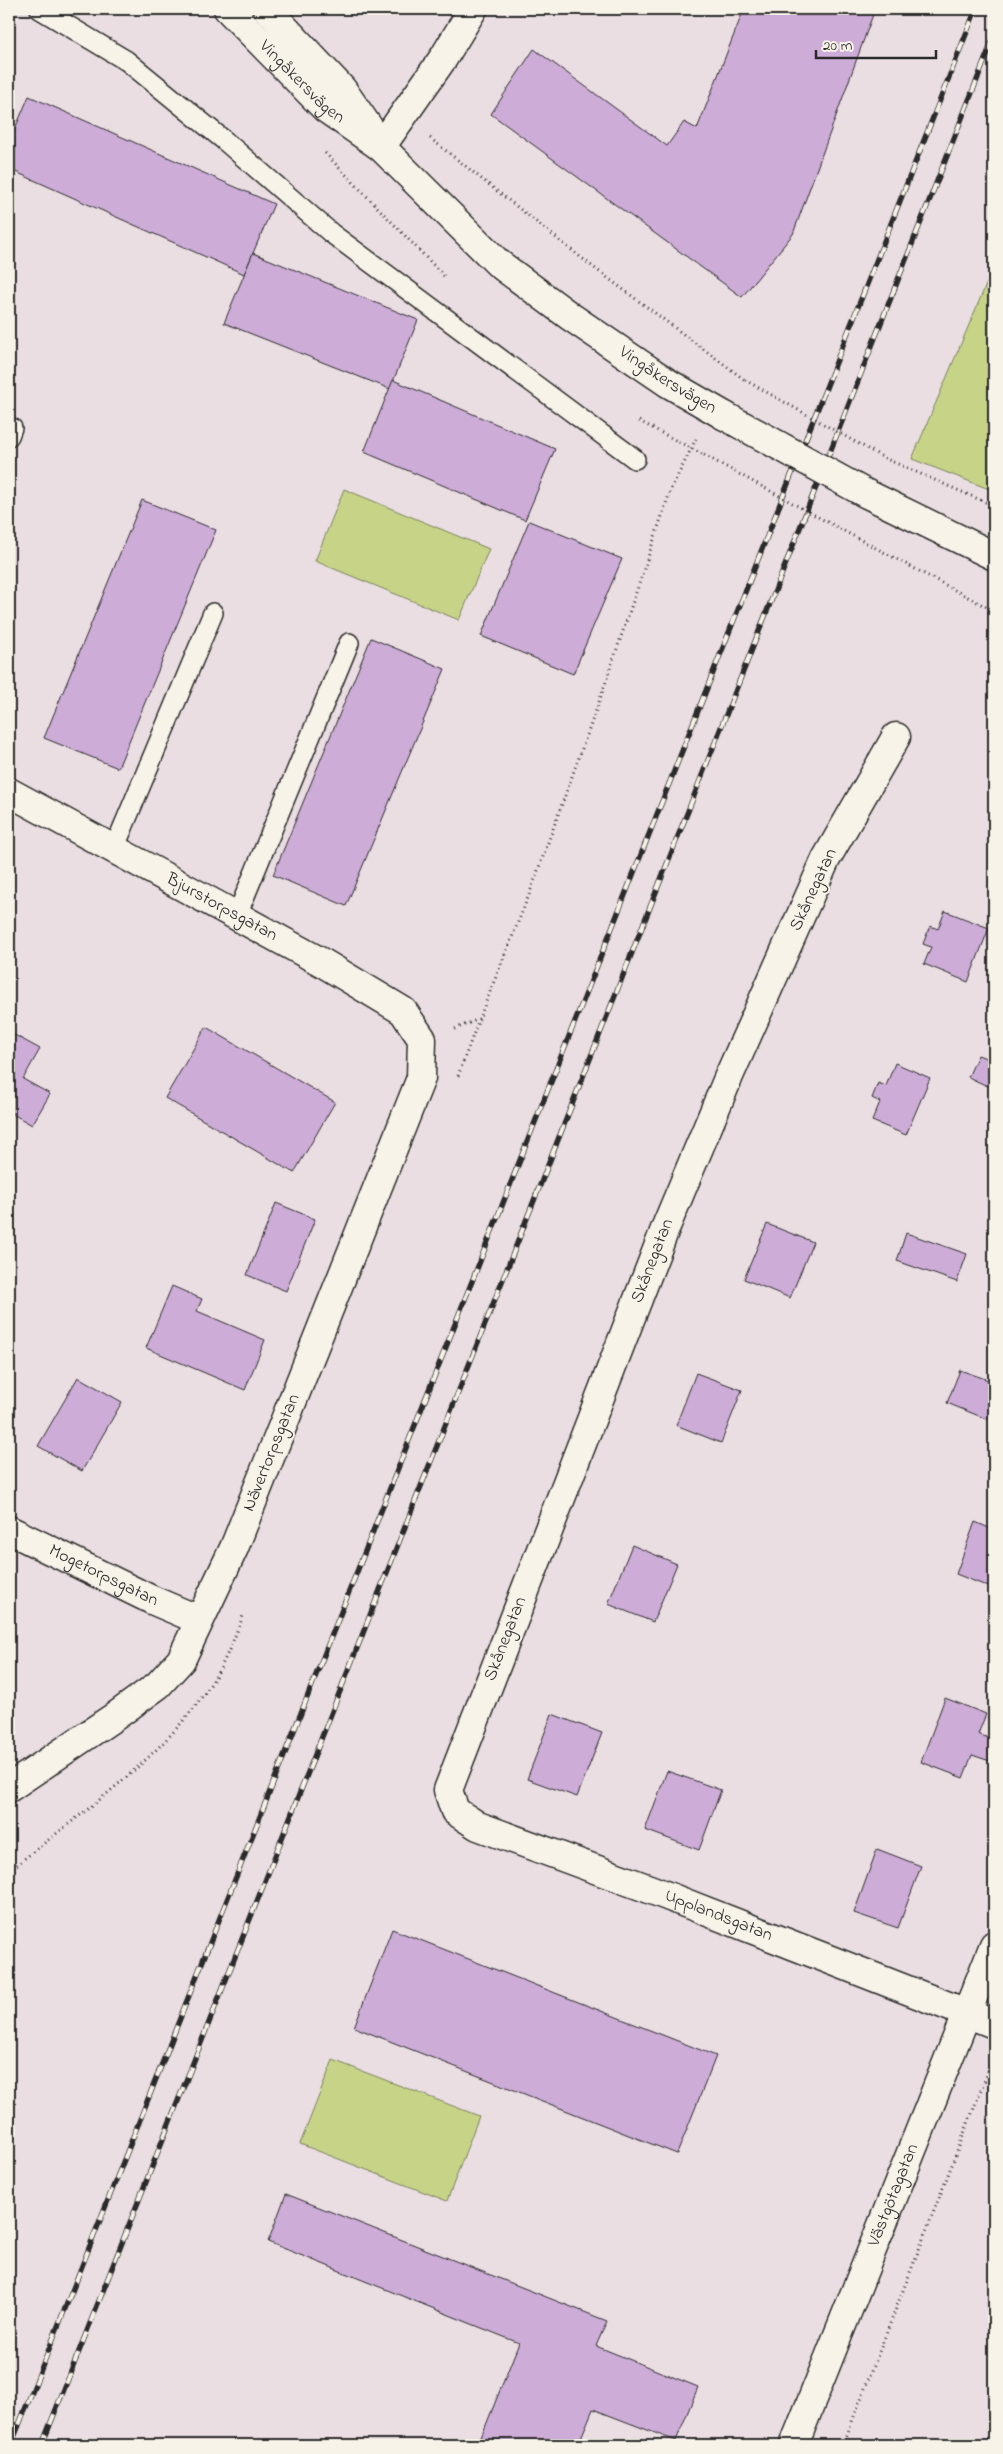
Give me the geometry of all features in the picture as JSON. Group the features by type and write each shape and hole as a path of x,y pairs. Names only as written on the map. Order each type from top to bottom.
{"street":[{"name":"Vingåkersvägen","path":"228,9 325,108 381,147 498,263 660,377 865,493 994,556"},
{"name":"Vingåkersvägen","path":"266,9 342,89 381,147"},
{"path":"381,147 444,56 473,9"},
{"name":"Skånegatan","path":"452,1801 448,1790 660,1243 704,1137 826,859 896,737"},
{"name":"Bjurstorpsgatan","path":"9,792 324,963 403,1011 422,1039"},
{"name":"Nävertorpsgatan","path":"9,1788 117,1715 158,1684 181,1660 234,1548 421,1078 422,1039"},
{"name":"Mogetorpsgatan","path":"9,1530 152,1600 199,1620"},
{"name":"Upplandsgatan","path":"452,1801 455,1811 478,1826 652,1890 994,2024"},
{"name":"Västgötagatan","path":"794,2445 968,2015 994,1945"}],"lane":[{"path":"40,9 127,61 225,141 331,233 635,460"},
{"path":"114,849 213,613"},
{"path":"237,915 349,643"}],"path":[{"path":"402,116 593,266 740,378 884,458 994,506"},
{"path":"422,1039 446,1033 479,1019 529,895 589,730 671,489 691,447 721,413 740,378"},
{"path":"704,455 994,611"},
{"path":"843,2445 994,2055"}],"green space":[{"path":"994,266 994,491 912,459"},
{"path":"344,489 489,549 459,620 315,561"},
{"path":"333,2060 479,2116 447,2201 300,2144"}],"building":[{"path":"744,9 875,9 793,234 742,297 491,114 534,49 667,146 684,122 697,129"},
{"path":"29,96 274,204 244,274 9,169 9,143"},
{"path":"253,253 418,320 390,389 224,323"},
{"path":"393,380 555,449 525,520 364,452"},
{"path":"142,500 216,530 118,768 44,738"},
{"path":"529,521 622,559 573,674 481,636"},
{"path":"371,638 445,669 346,906 273,875"},
{"path":"945,911 989,928 968,982 924,964 931,947 923,944 930,926 938,929"},
{"path":"206,1027 335,1102 294,1173 165,1098"},
{"path":"9,1032 40,1049 23,1079 50,1094 32,1125 9,1112"},
{"path":"978,1055 994,1061 994,1089 968,1077"},
{"path":"895,1063 930,1078 906,1135 872,1121 880,1102 872,1098 878,1083 886,1086"},
{"path":"276,1203 315,1219 286,1291 247,1275"},
{"path":"767,1224 813,1242 790,1298 744,1279"},
{"path":"906,1233 967,1254 957,1282 897,1261"},
{"path":"172,1286 202,1299 197,1311 265,1340 245,1390 146,1348"},
{"path":"960,1370 994,1382 994,1422 947,1403"},
{"path":"696,1373 742,1390 721,1443 676,1425"},
{"path":"78,1377 122,1402 82,1471 38,1446"},
{"path":"975,1522 994,1530 994,1589 956,1574"},
{"path":"632,1545 677,1564 653,1622 608,1604"},
{"path":"945,1698 986,1714 978,1734 994,1740 994,1749 990,1761 972,1755 963,1778 921,1762"},
{"path":"552,1714 602,1733 577,1797 527,1779"},
{"path":"667,1771 721,1790 699,1850 645,1830"},
{"path":"877,1849 921,1866 898,1928 854,1913"},
{"path":"392,1929 716,2056 677,2154 354,2027"},
{"path":"286,2194 607,2321 596,2346 698,2387 676,2441 593,2409 578,2445 478,2445 519,2343 268,2242"}],"railway":[{"path":"11,2445 976,9"},
{"path":"42,2445 994,37"}]}
